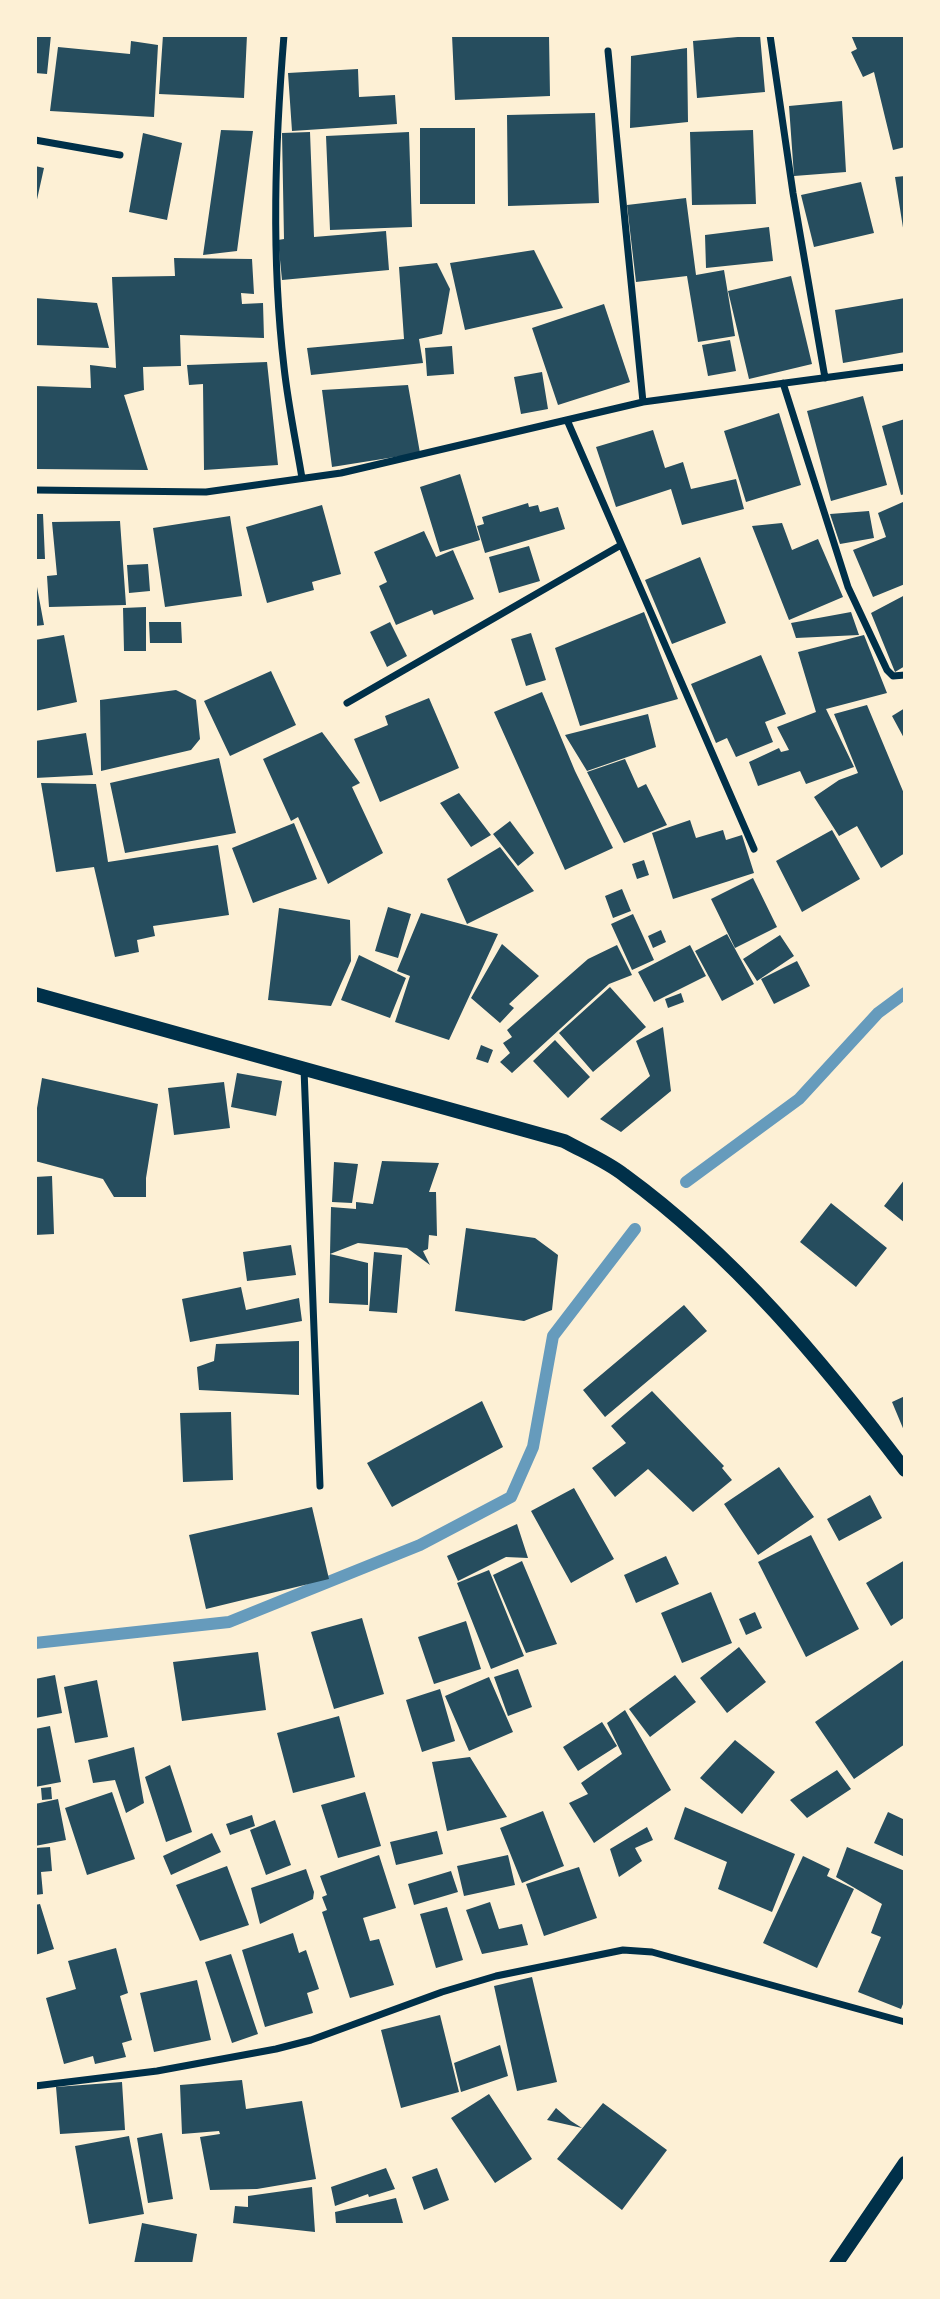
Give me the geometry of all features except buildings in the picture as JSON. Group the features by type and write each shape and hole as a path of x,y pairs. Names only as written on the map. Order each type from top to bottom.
{"main road":[{"path":"35,994 564,1141 622,1173 721,1255 767,1302 845,1391 905,1470"},
{"path":"836,2264 905,2163"}],"street":[{"path":"284,35 277,117 275,237 284,367 302,478"},
{"path":"770,35 793,193 825,378"},
{"path":"608,51 643,402"},
{"path":"35,140 120,155"},
{"path":"35,490 206,492 341,473 643,402 905,367"},
{"path":"783,383 848,587 887,670 893,676 905,676"},
{"path":"567,420 754,849"},
{"path":"347,703 621,545"},
{"path":"304,1068 320,1486"},
{"path":"35,2086 156,2071 276,2049 311,2040 442,1992 496,1976 624,1950 652,1952 905,2022"}],"waterway":[{"path":"686,1182 799,1099 878,1013 905,993"},
{"path":"35,1643 229,1622 420,1545 511,1497 533,1447 553,1336 635,1229"}]}
